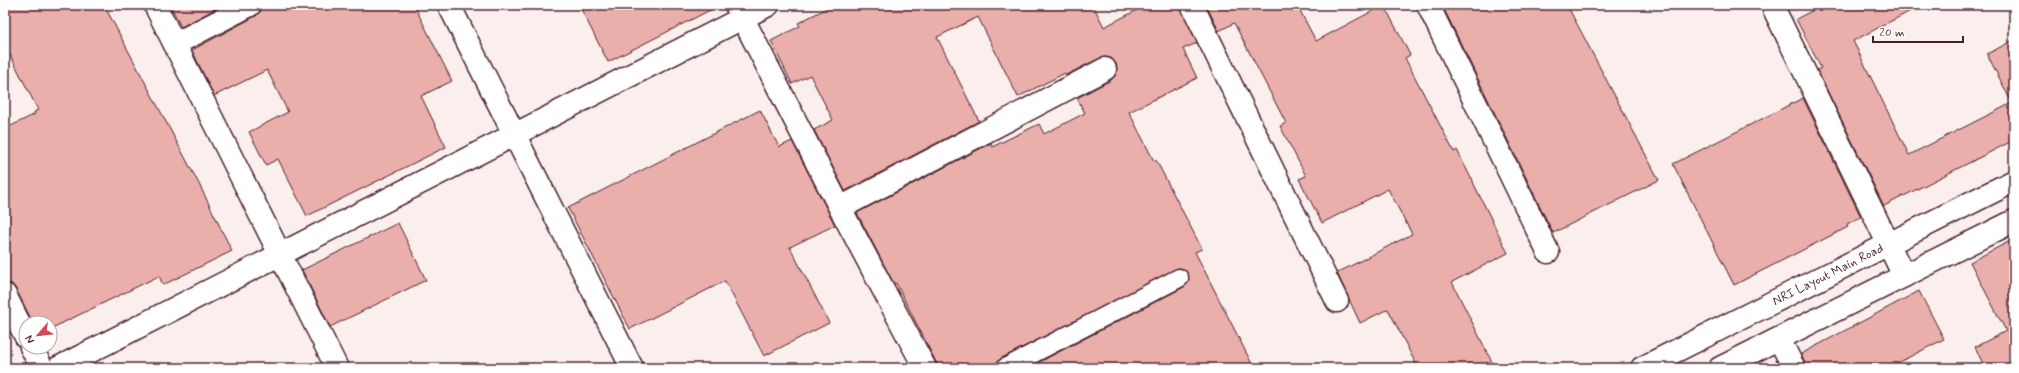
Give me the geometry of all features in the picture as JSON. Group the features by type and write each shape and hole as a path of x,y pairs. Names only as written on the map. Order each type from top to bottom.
{"street":[{"path":"155,5 337,368"},
{"path":"175,44 250,5"},
{"path":"449,5 632,368"},
{"path":"58,368 514,134 740,11 768,5"},
{"path":"1192,5 1337,301"},
{"path":"1428,5 1548,252"},
{"path":"1772,5 1904,276"},
{"path":"740,11 840,208 925,368"},
{"path":"840,208 1105,68"},
{"name":"NRI Layout Main Road","path":"1642,368 2014,182"},
{"path":"1720,368 2014,221"},
{"path":"5,295 18,321"},
{"path":"1779,339 1794,368"},
{"path":"35,355 42,368"}],"lane":[{"path":"1005,368 1179,278"}],"building":[{"path":"5,5 104,5 198,182 232,251 163,285 159,276 58,325 58,315 29,315 16,289 12,284 5,282 5,129 35,114 34,112 38,110 5,45"},
{"path":"170,5 223,5 181,27"},
{"path":"262,5 414,5 452,81 421,96 446,147 307,216 278,159 266,165 249,132 288,112 267,70 214,96 192,50 256,16 261,11"},
{"path":"579,5 720,5 608,62"},
{"path":"833,5 1093,5 1104,27 1147,5 1180,5 1197,43 1183,49 1197,78 1129,112 1154,161 1156,160 1202,249 1195,252 1254,368 1028,368 1184,287 1188,283 1188,274 1184,269 1179,268 1000,359 996,363 995,368 939,368 896,283 894,284 857,213 991,143 992,147 1039,124 1044,134 1085,113 1077,98 1111,80 1116,75 1116,64 1111,58 1100,58 1066,75 1065,73 1018,97 978,17 937,37 979,121 845,191 814,130 833,120 810,75 792,84 771,41 800,26 798,23"},
{"path":"1206,5 1297,5 1316,41 1384,5 1410,55 1405,58 1454,152 1457,150 1508,253 1452,282 1495,368 1418,368 1388,309 1360,323 1337,273 1412,234 1388,189 1322,223 1299,179 1306,176 1280,126 1286,123 1234,23 1219,31"},
{"path":"1442,5 1567,5 1659,180 1553,233"},
{"path":"1823,5 1922,5 1853,41 1909,155 2012,103 1987,54 2014,40 2014,140 1884,206 1817,70 1821,68 1796,19"},
{"path":"1803,98 1861,217 1847,224 1848,227 1734,285 1673,164"},
{"path":"760,110 779,147 792,141 835,225 790,247 829,323 764,356 725,281 630,329 568,208"},
{"path":"398,223 426,280 330,327 302,270"},
{"path":"2014,239 2014,368 1985,368 1975,347 2006,331 1970,262"},
{"path":"1919,291 1944,339 1888,368 1806,368 1801,354"}]}
